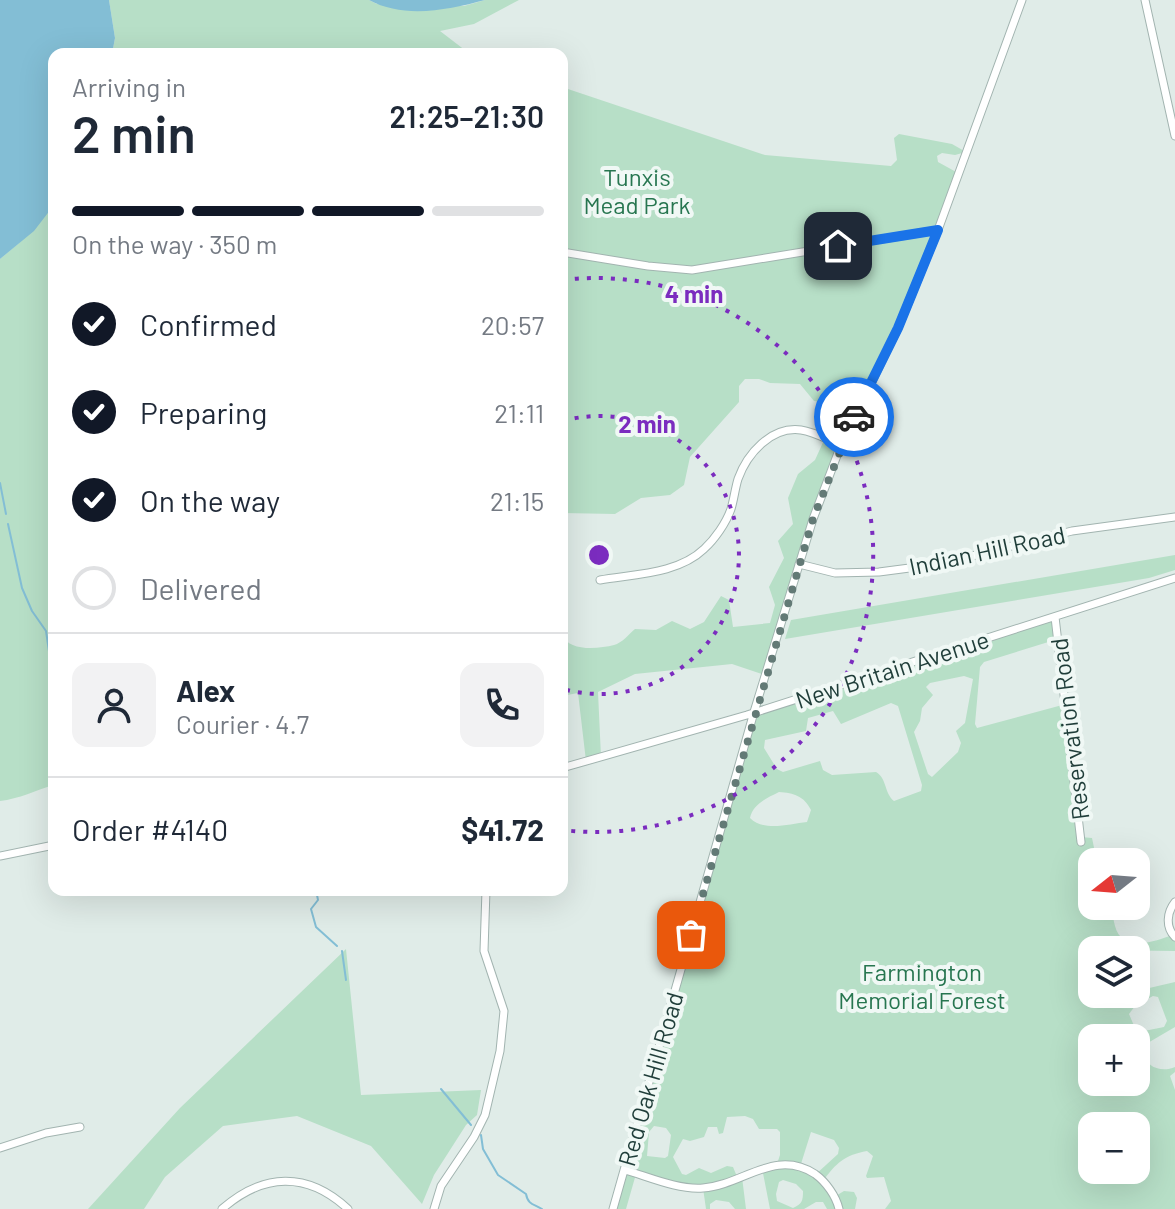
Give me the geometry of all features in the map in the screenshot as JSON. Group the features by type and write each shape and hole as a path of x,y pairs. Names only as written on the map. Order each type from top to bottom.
{"street":[{"name":"Red Oak Hill Road","path":"613,1209 799,564 841,445 898,328 938,230 1022,0"},
{"path":"1145,0 1175,136"},
{"path":"568,253 692,270 938,230"},
{"path":"600,580 654,572 684,563 702,551 717,535 731,511 744,465 767,440 797,429 841,445"},
{"name":"Indian Hill Road","path":"799,564 835,573 879,572 940,564 1072,531 1175,517"},
{"name":"New Britain Avenue","path":"568,766 754,712 1175,578"},
{"name":"Reservation Road","path":"1055,617 1081,842"},
{"path":"0,856 48,846"},
{"path":"434,1209 441,1186 485,1115 500,1051 504,1011 484,951 486,896"},
{"path":"1175,902 1168,925 1175,937"},
{"path":"0,1148 46,1133 80,1127"},
{"path":"625,1170 698,1189 733,1182 776,1164 791,1165 819,1177 830,1190 839,1209"},
{"path":"222,1209 238,1195 281,1180 318,1187 348,1209"}],"green space":[{"path":"109,0 369,0 377,4 464,6 485,0 519,0 474,24 440,31 462,48 113,48 115,38"},
{"name":"Tunxis Mead Park","path":"568,89 765,155 891,166 897,160 894,138 899,134 952,144 966,152 937,156 938,162 958,173 938,230 859,408 814,401 800,384 745,379 739,386 739,402 690,457 684,485 670,495 641,498 615,514 568,513"},
{"path":"48,200 48,787 0,801 0,259 19,243"},
{"path":"825,438 841,445 765,675 732,664 635,674 598,692 601,757 586,761 578,693 568,695 568,642 592,648 617,644 635,629 656,630 672,621 690,629 704,622 721,596 729,600 733,627 770,623 775,605 769,587 784,558 778,541 793,524 788,498 798,474 815,460"},
{"path":"1175,555 1175,570 1149,578 785,639 791,620"},
{"name":"Farmington Memorial Forest","path":"1055,617 1058,639 984,662 980,667 975,724 977,728 1066,704 1081,837 1092,838 1094,848 1078,848 1078,920 1114,920 1121,936 1078,936 1078,1008 1134,1008 1129,1014 1133,1024 1078,1024 1078,1096 1150,1096 1150,1065 1164,1069 1175,1067 1175,1072 1170,1076 1175,1090 1175,1209 885,1209 891,1201 884,1177 867,1178 873,1156 867,1151 842,1161 823,1181 834,1197 844,1191 854,1192 857,1198 855,1209 827,1209 823,1202 816,1202 804,1209 770,1209 762,1168 777,1164 780,1132 777,1129 759,1129 753,1119 745,1116 727,1117 723,1133 719,1134 717,1127 708,1127 704,1137 690,1141 683,1139 673,1157 682,1174 686,1175 699,1168 711,1173 727,1166 733,1167 738,1179 742,1177 746,1209 735,1209 729,1202 716,1200 710,1204 710,1209 706,1209 703,1188 636,1174 626,1209 613,1209 690,939 697,940 700,928 693,925 754,712","holes":["964,676 973,679 965,723 956,731 961,743 958,752 932,777 928,774 914,732 922,708 933,695 926,687 930,683","891,703 898,706 922,785 921,791 894,801 876,772 832,775 823,770 820,761 783,772 777,769 764,748 765,740 806,731 808,718 833,711 841,724","779,792 802,798 811,810 807,822 769,826 750,818 757,805","654,1126 666,1128 671,1135 668,1156 647,1156 649,1132","811,1132 834,1140 839,1148 838,1154 815,1175 800,1167","783,1180 796,1184 803,1191 801,1202 793,1208 777,1201 779,1182"]},
{"name":"Farmington Memorial Forest","path":"1172,935 1175,937 1175,951 1150,951 1150,941"},
{"path":"346,949 361,1095 481,1090 477,1115 466,1125 434,1175 422,1204 371,1146 297,1116 223,1126 165,1177 144,1209 88,1209 180,1108"},
{"name":"Farmington Memorial Forest","path":"1175,982 1175,1027 1150,1042 1150,1030 1164,1027 1167,1021 1158,997 1150,998 1150,988"}],"water":[{"path":"0,0 109,0 115,38 113,48 48,48 48,213 34,231 0,259"},
{"path":"369,0 485,0 456,7 411,11"}],"waterway":[{"path":"0,483 6,514"},
{"path":"8,524 22,588 32,611 46,631 48,644"},
{"path":"317,896 318,900 311,909 316,927 337,946"},
{"path":"342,951 346,980"},
{"path":"441,1089 471,1125"},
{"path":"481,1135 483,1149 498,1175 542,1209"}],"way so far":[{"path":"691,935 813,519 854,417"}],"route":[{"path":"838,246 938,230 898,328 854,417"}]}
